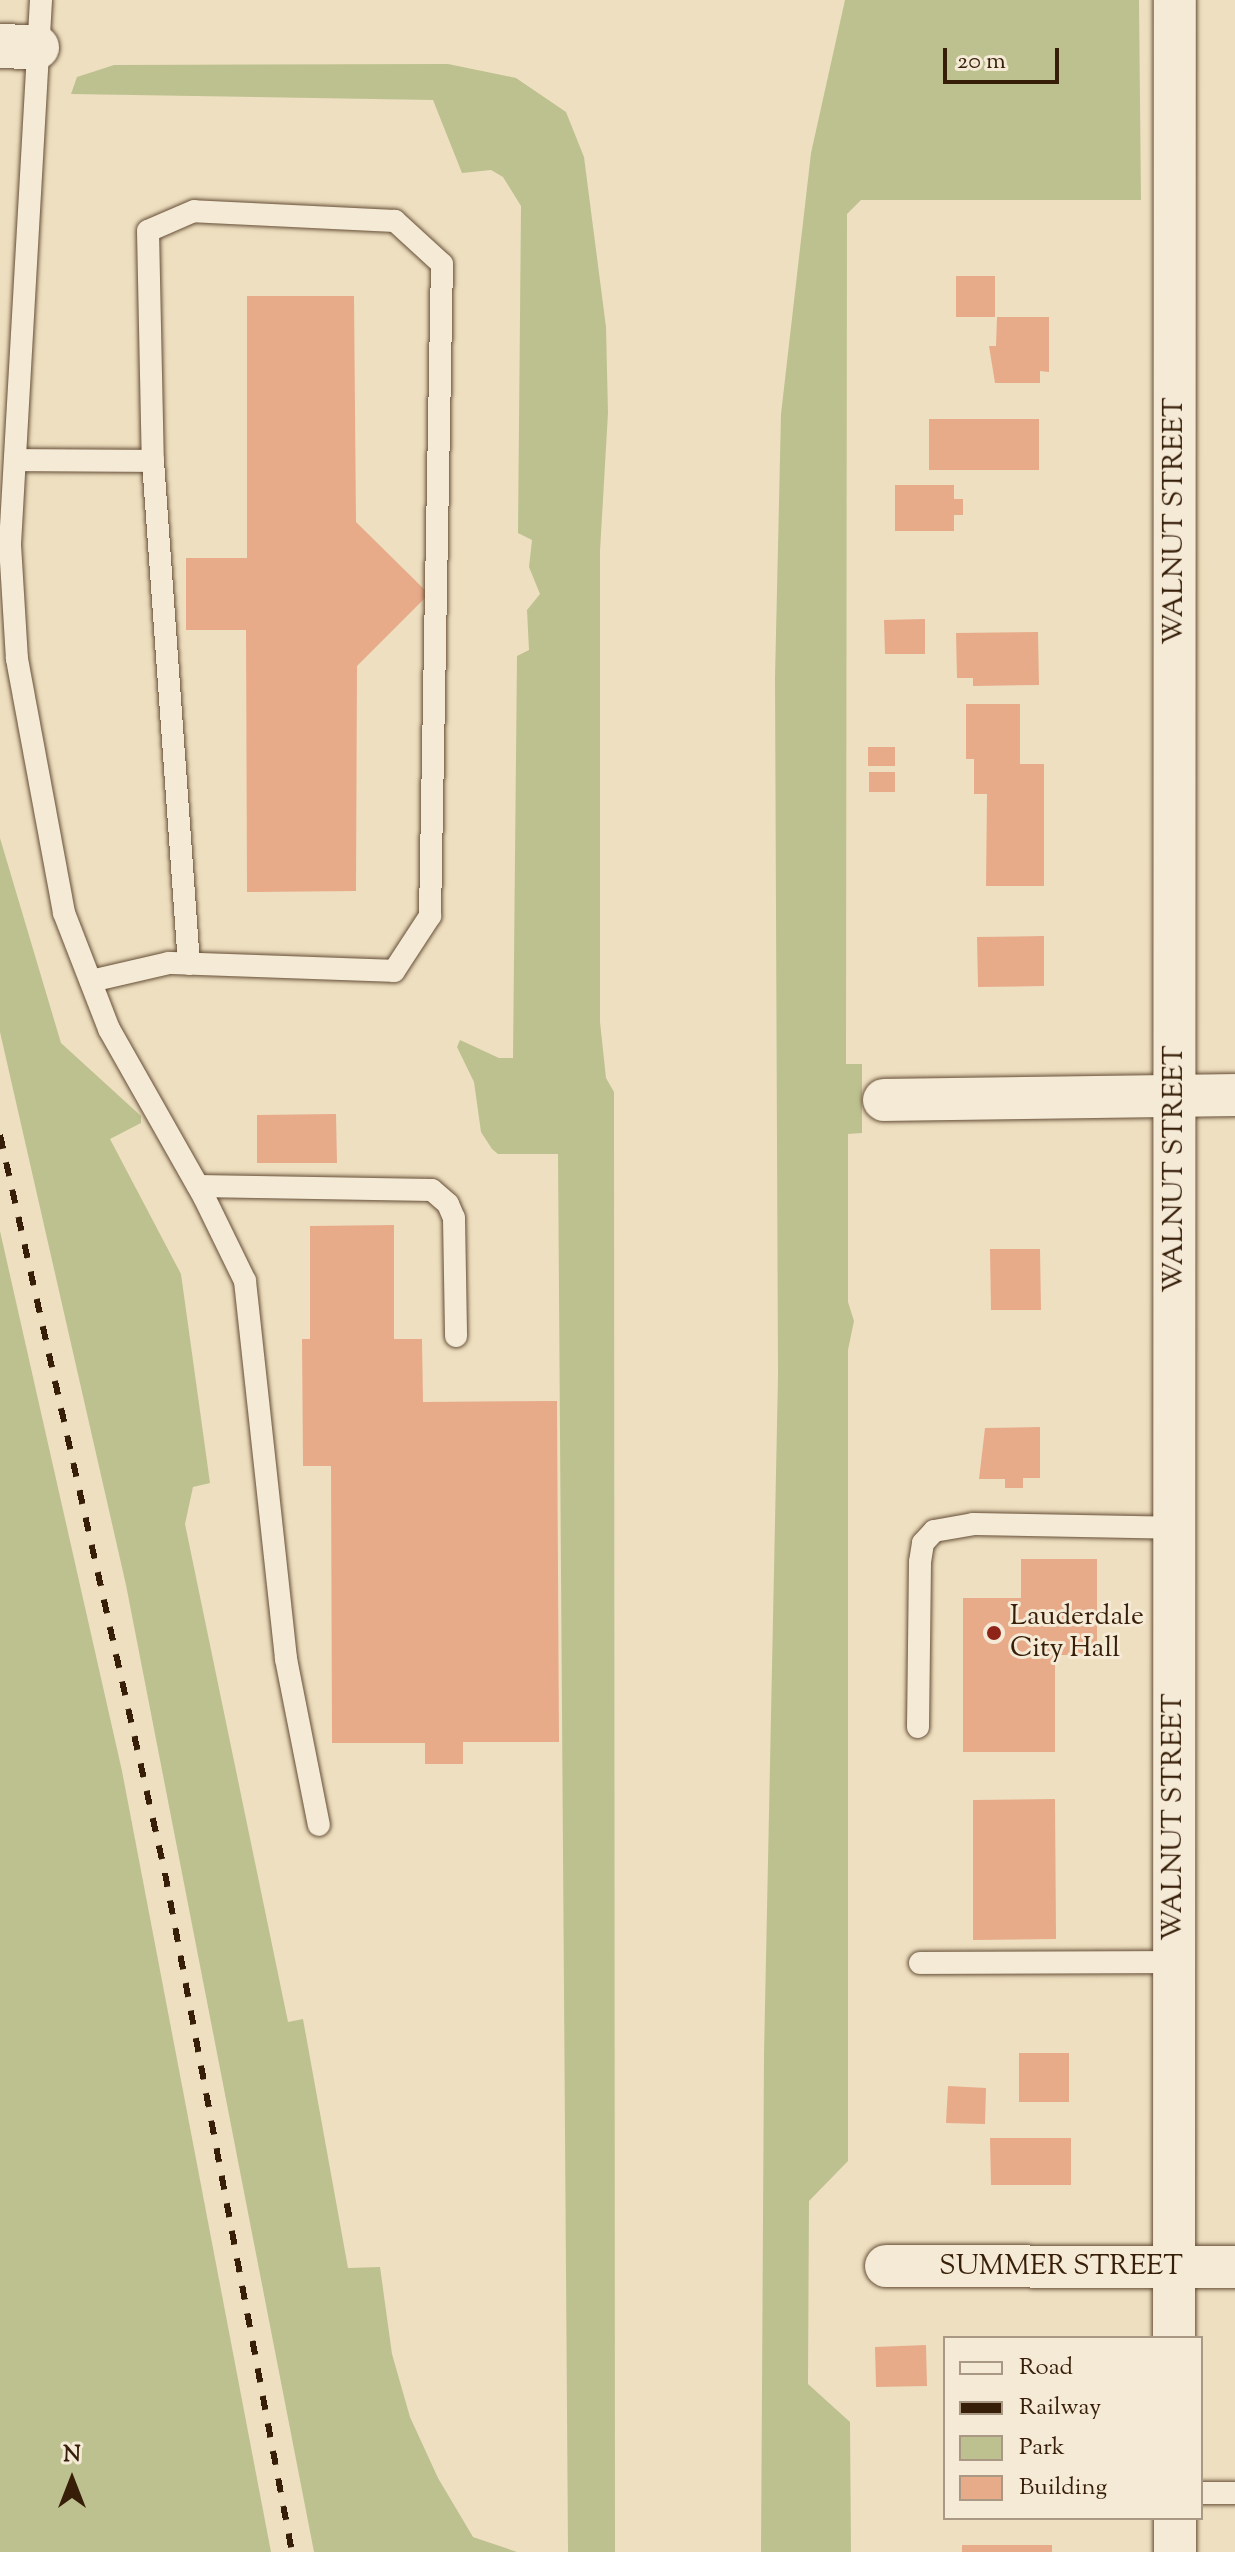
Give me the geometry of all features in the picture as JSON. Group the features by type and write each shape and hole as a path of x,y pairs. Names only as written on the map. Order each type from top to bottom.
{"street":[{"name":"WALNUT STREET","path":"1174,2336 1175,0"},
{"path":"884,1100 1235,1095"},
{"name":"SUMMER STREET","path":"886,2266 1235,2267"},
{"path":"1175,2520 1175,2552"}],"lane":[{"path":"41,0 13,46 15,460 10,545 17,659 64,913 109,1029 198,1186 245,1281 286,1659 319,1825"},
{"path":"91,981 169,963 189,964 394,971 430,916 442,264 395,221 194,211 148,231 153,461 189,964"},
{"path":"15,460 153,461"},
{"path":"198,1186 432,1190 448,1204 454,1218 456,1336"},
{"path":"918,1727 920,1562 923,1543 934,1531 973,1524 1175,1528"},
{"path":"920,1963 1174,1962"},
{"path":"1203,2493 1235,2493"}],"green space":[{"path":"845,0 1139,0 1141,200 861,200 847,214 846,1064 862,1064 862,1133 848,1134 848,1302 854,1321 848,1350 848,2161 809,2201 808,2384 850,2422 851,2552 761,2552 764,2055 778,1376 775,678 781,414 811,153"},
{"path":"448,64 516,78 566,112 584,157 606,327 608,413 600,551 600,1022 606,1078 614,1092 615,2552 568,2552 558,1154 498,1154 492,1149 481,1132 474,1082 457,1047 460,1040 499,1058 513,1058 517,656 529,650 527,610 540,594 529,567 532,540 518,533 521,206 503,177 491,170 462,173 433,100 71,94 77,77 114,65"},
{"path":"0,838 61,1043 141,1116 141,1123 110,1139 181,1274 210,1483 193,1487 185,1524 288,2022 303,2019 348,2268 380,2267 392,2354 410,2417 438,2478 473,2537 517,2552 314,2552 126,1585 0,1032"},
{"path":"0,1231 122,1771 271,2552 0,2552"}],"building":[{"path":"956,276 995,276 995,317 956,317"},
{"path":"247,296 354,296 356,522 429,594 357,666 356,891 247,892 246,630 186,630 186,558 247,558"},
{"path":"997,317 1049,317 1049,372 1040,371 1040,383 995,383 989,346 996,346"},
{"path":"929,419 1039,419 1039,470 929,470"},
{"path":"895,485 954,485 954,499 963,499 963,515 954,515 954,531 895,531"},
{"path":"925,619 925,654 885,654 884,620"},
{"path":"1038,632 1039,685 973,686 973,678 957,678 956,633"},
{"path":"966,704 1020,704 1020,764 1044,764 1044,886 986,886 987,794 974,794 974,759 966,759"},
{"path":"868,747 895,747 895,766 868,766"},
{"path":"869,772 895,772 895,792 869,792"},
{"path":"1044,936 1044,986 978,987 977,937"},
{"path":"336,1114 337,1163 257,1163 257,1115"},
{"path":"394,1225 394,1339 422,1339 423,1402 557,1401 559,1742 463,1742 463,1764 425,1764 425,1743 332,1743 331,1466 303,1466 302,1339 310,1339 310,1226"},
{"path":"990,1249 1040,1249 1041,1310 991,1310"},
{"path":"1040,1427 1040,1478 1023,1478 1023,1488 1005,1488 1005,1479 979,1479 985,1428"},
{"path":"1021,1559 1097,1559 1097,1655 1055,1655 1055,1752 963,1752 963,1598 1021,1598"},
{"path":"1055,1799 1056,1939 973,1940 973,1800"},
{"path":"1019,2053 1069,2053 1069,2102 1019,2102"},
{"path":"948,2086 986,2088 985,2124 946,2123"},
{"path":"990,2138 1071,2138 1071,2185 991,2185"},
{"path":"926,2345 927,2386 876,2387 875,2347"},
{"path":"962,2545 1052,2545 1052,2552 962,2552"}],"railway":[{"path":"0,1135 165,1873 292,2552"}],"place":[{"name":"Lauderdale City Hall","path":"994,1633"}]}
